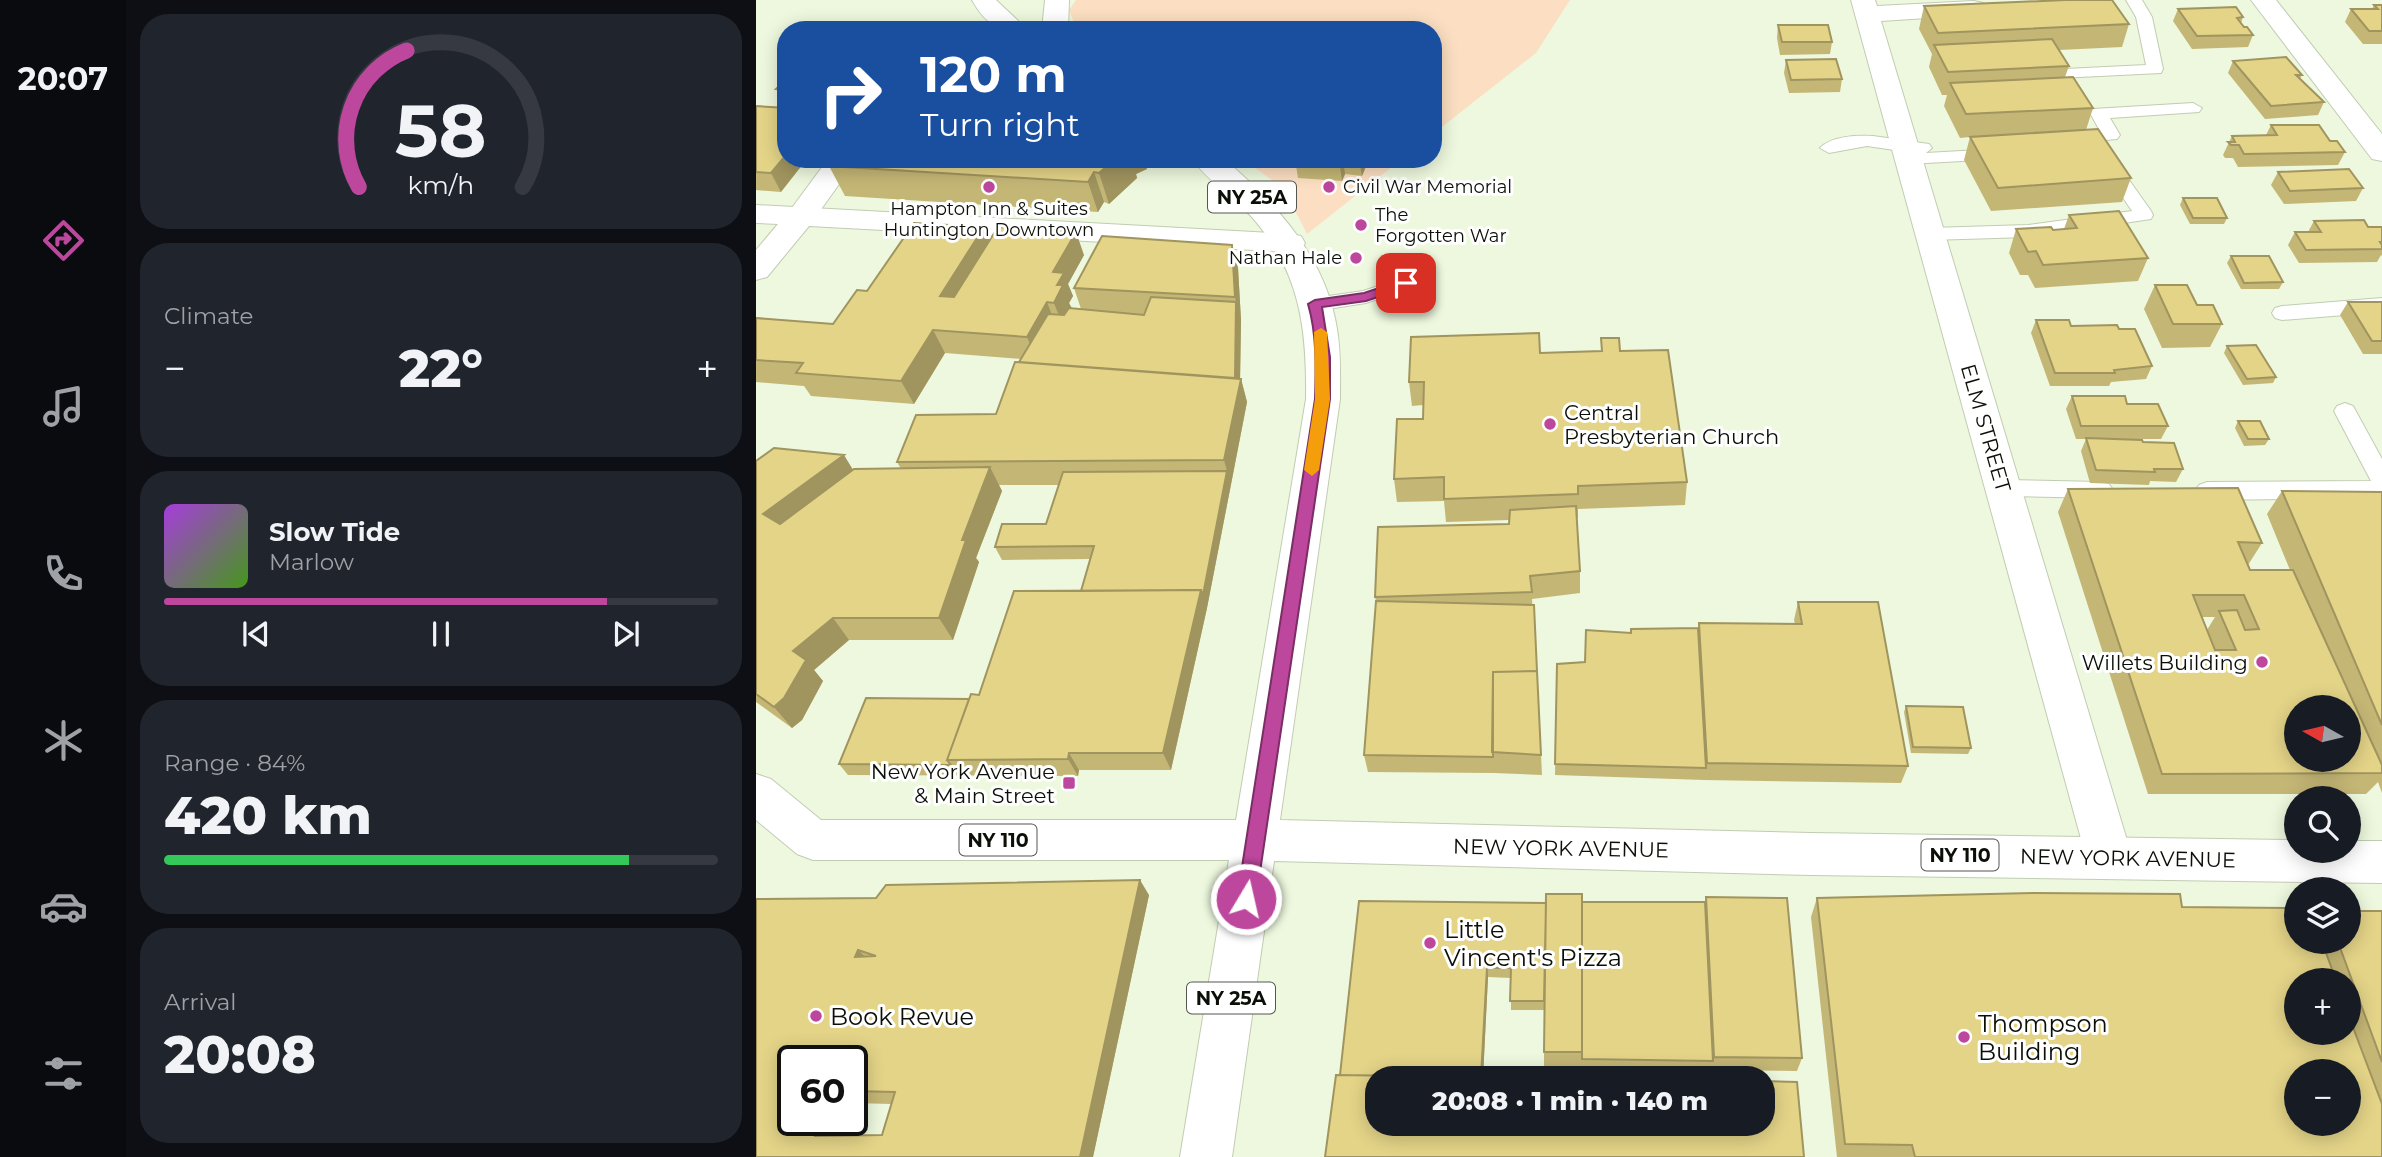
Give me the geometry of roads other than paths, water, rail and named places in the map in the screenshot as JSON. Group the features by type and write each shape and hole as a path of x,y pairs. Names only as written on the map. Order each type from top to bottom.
{"street":[{"path":"984,0 988,7 1005,21"},
{"path":"1056,21 1057,0"},
{"path":"2263,0 2382,153"},
{"path":"1865,7 2001,6"},
{"name":"ELM STREET","path":"1865,7 2109,857"},
{"path":"756,270 836,168"},
{"name":"NY 25A","path":"1206,1157 1322,399 1323,357 1320,320 1290,243 1250,194 1217,168"},
{"path":"756,214 1290,243"},
{"name":"NEW YORK AVENUE","path":"756,793 813,840 1256,840 1811,854 2382,862"}],"lane":[{"path":"2065,74 2155,69 2144,17 2134,0"},
{"path":"1930,234 2028,231 2144,215 2101,151 2054,144 2111,135 2099,113 2193,108"},
{"path":"1829,148 1851,141 1875,141 1907,154 2014,147"},
{"path":"1315,304 1366,297 1406,283"},
{"path":"2282,313 2382,305"},
{"path":"2345,411 2382,480"},
{"path":"2004,488 2130,490"},
{"path":"2183,491 2382,490"}],"place":[{"name":"Hampton Inn & Suites Huntington Downtown","path":"989,187"},
{"name":"Civil War Memorial","path":"1329,187"},
{"name":"The Forgotten War","path":"1361,225"},
{"name":"Nathan Hale","path":"1356,258"},
{"name":"Central Presbyterian Church","path":"1550,424"},
{"name":"Willets Building","path":"2262,662"},
{"name":"New York Avenue & Main Street","path":"1069,783"},
{"name":"Little Vincent's Pizza","path":"1430,943"},
{"name":"Book Revue","path":"816,1016"},
{"name":"Thompson Building","path":"1964,1037"}]}
